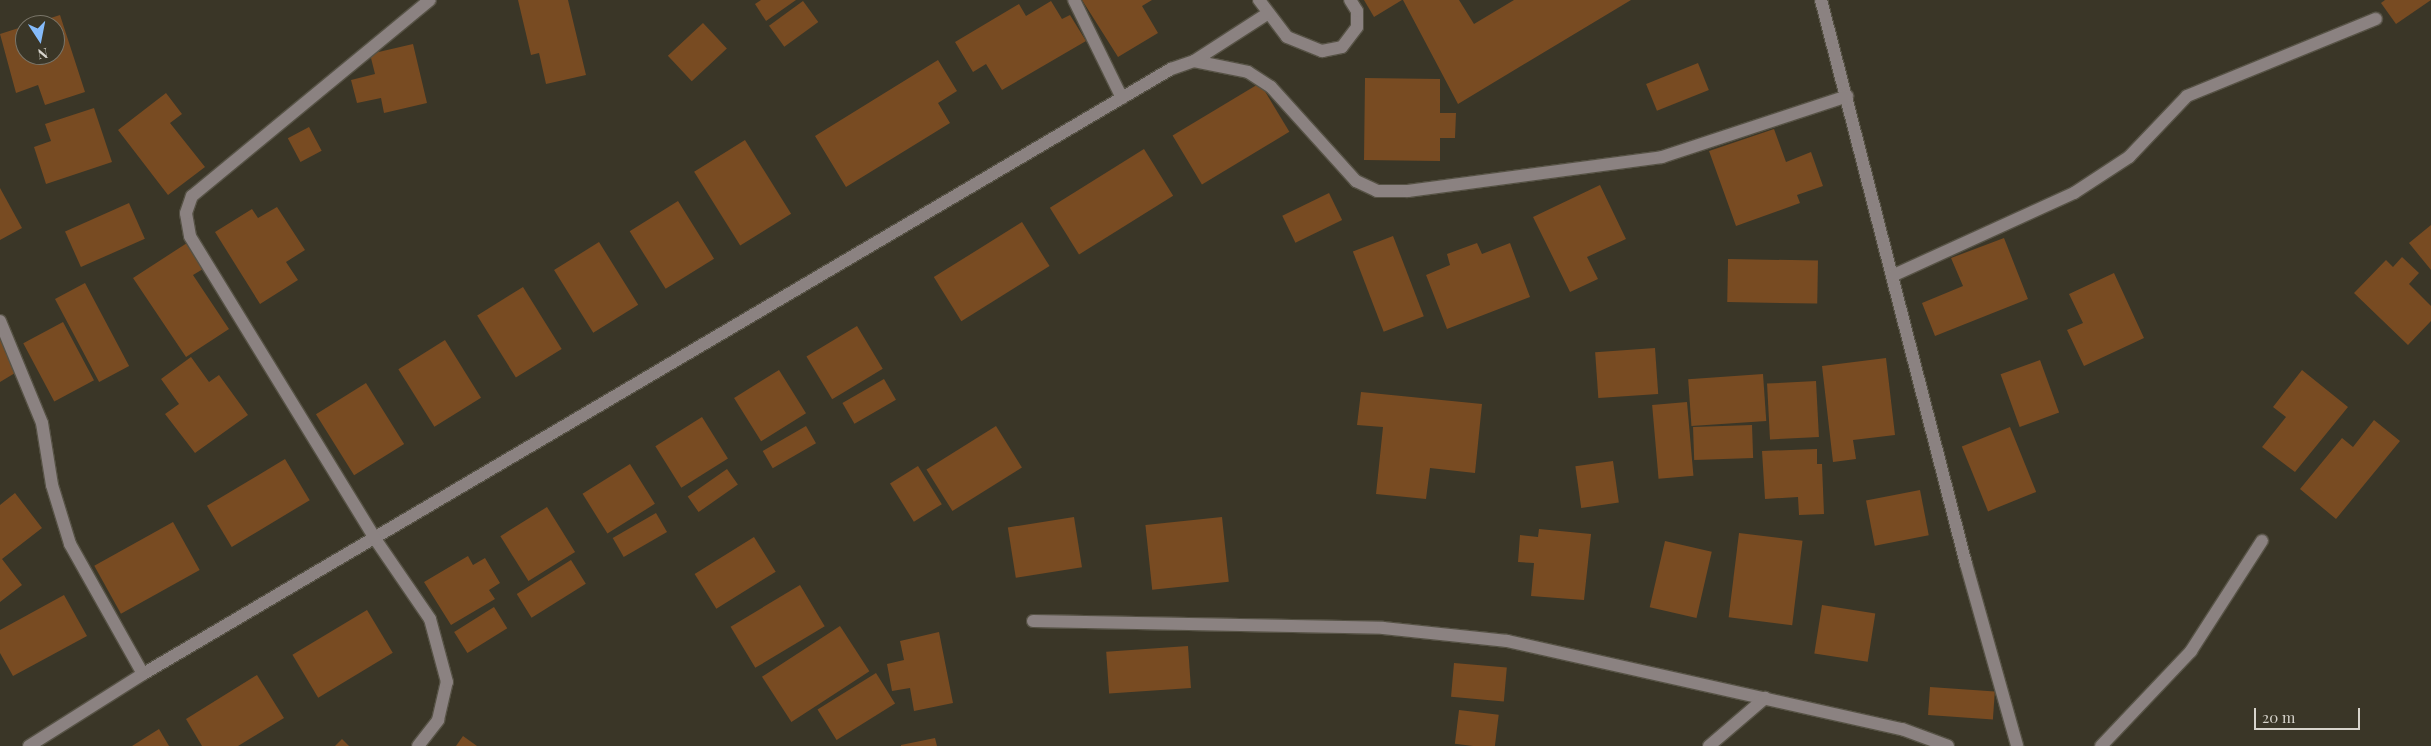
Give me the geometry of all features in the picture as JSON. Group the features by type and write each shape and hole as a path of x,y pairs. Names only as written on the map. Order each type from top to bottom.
{"street":[{"path":"418,746 438,720 447,682 430,619 376,540 190,236 186,213 192,196 430,0"},
{"path":"1074,0 1122,98"},
{"path":"1259,0 1267,14 1287,37 1322,51 1342,47 1357,27 1357,11 1350,0"},
{"path":"1821,0 1894,275 1966,564 2017,746"},
{"path":"28,746 143,674 376,540 1171,69 1194,61 1267,14"},
{"path":"1894,275 2074,193 2129,157 2187,96 2376,19"},
{"path":"1194,61 1248,72 1271,87 1356,182 1377,191 1408,191 1662,158 1847,96"},
{"path":"0,321 42,422 52,485 70,544 143,674"},
{"path":"2101,746 2191,651 2262,540"},
{"path":"1033,621 1383,628 1507,641 1902,729 1948,746"},
{"path":"1709,746 1765,698"}],"building":[{"path":"518,0 568,0 586,75 546,84 539,53 531,55"},
{"path":"761,0 796,0 766,21 755,4"},
{"path":"1082,0 1152,0 1142,6 1158,33 1118,57"},
{"path":"1364,0 1402,0 1374,17"},
{"path":"1403,0 1459,0 1474,24 1514,0 1631,0 1458,104"},
{"path":"2385,0 2431,0 2396,24 2381,3"},
{"path":"803,1 818,22 784,47 769,26"},
{"path":"1051,1 1062,19 1070,15 1086,41 1002,90 986,64 973,72 955,42 1019,4 1026,16"},
{"path":"703,23 727,49 692,81 668,56"},
{"path":"15,29 15,65 65,65 65,30 85,92 45,105 38,85 16,93 0,34"},
{"path":"413,44 427,103 384,113 381,98 357,103 351,80 375,74 370,54"},
{"path":"938,60 957,91 938,103 950,123 846,187 815,136"},
{"path":"1698,63 1709,90 1657,111 1646,84"},
{"path":"1365,78 1440,79 1440,113 1456,113 1455,138 1440,138 1440,161 1364,160"},
{"path":"1260,83 1289,132 1202,184 1173,136"},
{"path":"166,93 182,114 170,123 205,167 168,195 118,130"},
{"path":"94,108 112,162 46,184 34,147 51,141 45,124"},
{"path":"309,127 322,151 300,162 288,138"},
{"path":"1774,129 1786,162 1811,152 1823,186 1797,195 1800,203 1736,226 1709,151"},
{"path":"745,140 791,214 740,246 694,172"},
{"path":"1144,149 1173,196 1079,254 1050,208"},
{"path":"1600,185 1626,239 1587,257 1598,279 1570,292 1533,217"},
{"path":"0,188 22,228 0,240"},
{"path":"1329,193 1342,220 1295,243 1282,216"},
{"path":"678,201 714,259 666,289 630,231"},
{"path":"129,203 145,239 81,267 65,231"},
{"path":"277,207 305,250 286,262 298,280 260,304 215,232 252,209 258,218"},
{"path":"1022,222 1050,266 961,321 934,277"},
{"path":"2431,225 2431,270 2409,243"},
{"path":"1393,236 1424,316 1384,332 1353,251"},
{"path":"2004,238 2028,299 1935,336 1922,303 1963,286 1951,258"},
{"path":"599,242 638,305 593,333 554,270"},
{"path":"187,243 203,269 193,275 229,329 186,357 133,278"},
{"path":"1477,243 1482,254 1510,243 1530,297 1447,329 1426,275 1450,265 1447,254"},
{"path":"2402,257 2419,273 2409,284 2431,306 2431,321 2408,345 2354,293 2386,260 2393,267"},
{"path":"1728,259 1818,261 1817,304 1727,302"},
{"path":"2114,273 2144,338 2084,366 2067,330 2083,323 2069,294"},
{"path":"85,283 129,366 99,382 55,299"},
{"path":"523,287 562,349 516,378 477,316"},
{"path":"63,322 94,380 54,401 23,343"},
{"path":"857,326 883,369 832,399 806,356"},
{"path":"0,338 20,370 0,382"},
{"path":"445,340 481,398 434,427 398,369"},
{"path":"1655,348 1658,394 1598,398 1595,352"},
{"path":"191,357 209,382 219,375 248,415 195,453 165,414 179,404 161,379"},
{"path":"1886,358 1895,435 1853,440 1856,459 1833,462 1822,366"},
{"path":"2040,360 2059,413 2020,427 2001,374"},
{"path":"779,370 806,413 761,441 734,398"},
{"path":"2302,370 2348,407 2295,472 2262,447 2286,417 2273,407"},
{"path":"1763,374 1766,421 1691,426 1688,379"},
{"path":"884,379 896,400 854,424 842,403"},
{"path":"1816,381 1819,437 1770,439 1767,384"},
{"path":"366,383 404,444 354,475 316,414"},
{"path":"1361,392 1482,404 1475,473 1430,468 1426,499 1376,494 1383,427 1357,425"},
{"path":"1687,402 1693,476 1659,479 1652,405"},
{"path":"702,417 728,459 681,488 655,446"},
{"path":"2374,420 2400,441 2336,519 2300,489 2342,438 2353,447"},
{"path":"1752,425 1753,458 1694,460 1693,427"},
{"path":"806,426 816,443 773,468 763,451"},
{"path":"996,426 1022,468 952,511 926,469"},
{"path":"2010,427 2036,492 1988,511 1962,446"},
{"path":"1817,449 1817,464 1822,464 1824,514 1799,515 1798,497 1765,499 1762,451"},
{"path":"285,459 310,500 232,547 207,506"},
{"path":"1613,461 1619,503 1581,508 1575,466"},
{"path":"630,464 655,504 607,534 583,494"},
{"path":"918,466 942,504 914,522 890,483"},
{"path":"727,469 738,485 699,512 688,497"},
{"path":"1920,490 1929,535 1875,546 1866,500"},
{"path":"15,493 42,528 2,559 22,585 0,602 0,505"},
{"path":"547,507 575,552 528,581 500,536"},
{"path":"656,513 667,532 624,557 613,538"},
{"path":"1074,517 1082,567 1016,578 1008,527"},
{"path":"1222,517 1229,582 1152,590 1145,525"},
{"path":"173,522 200,570 121,614 94,566"},
{"path":"1539,529 1591,534 1584,600 1531,596 1534,563 1518,562 1520,535 1538,537"},
{"path":"1739,533 1803,541 1792,625 1729,617"},
{"path":"754,537 776,572 716,609 695,574"},
{"path":"1665,541 1712,552 1696,618 1650,607"},
{"path":"468,556 473,565 485,558 500,583 489,590 495,599 451,625 424,582"},
{"path":"571,560 586,584 532,618 517,594"},
{"path":"800,585 825,626 755,668 731,627"},
{"path":"64,595 87,636 13,676 0,653 0,630"},
{"path":"1822,605 1875,613 1868,662 1814,653"},
{"path":"494,607 507,628 467,653 454,632"},
{"path":"367,610 393,653 318,698 292,655"},
{"path":"840,626 869,671 791,722 762,677"},
{"path":"939,632 953,703 914,711 910,688 892,691 887,664 904,660 900,641"},
{"path":"1188,646 1191,688 1109,694 1106,652"},
{"path":"1454,663 1507,668 1504,701 1451,697"},
{"path":"876,673 895,704 837,740 817,710"},
{"path":"257,675 284,718 238,746 202,746 186,719"},
{"path":"1930,687 1995,692 1993,719 1928,715"},
{"path":"1459,710 1499,715 1495,746 1455,744"},
{"path":"159,729 169,746 132,746"},
{"path":"463,736 477,746 456,746"},
{"path":"935,738 937,746 901,746 901,745"},
{"path":"342,739 349,746 335,746"}]}
